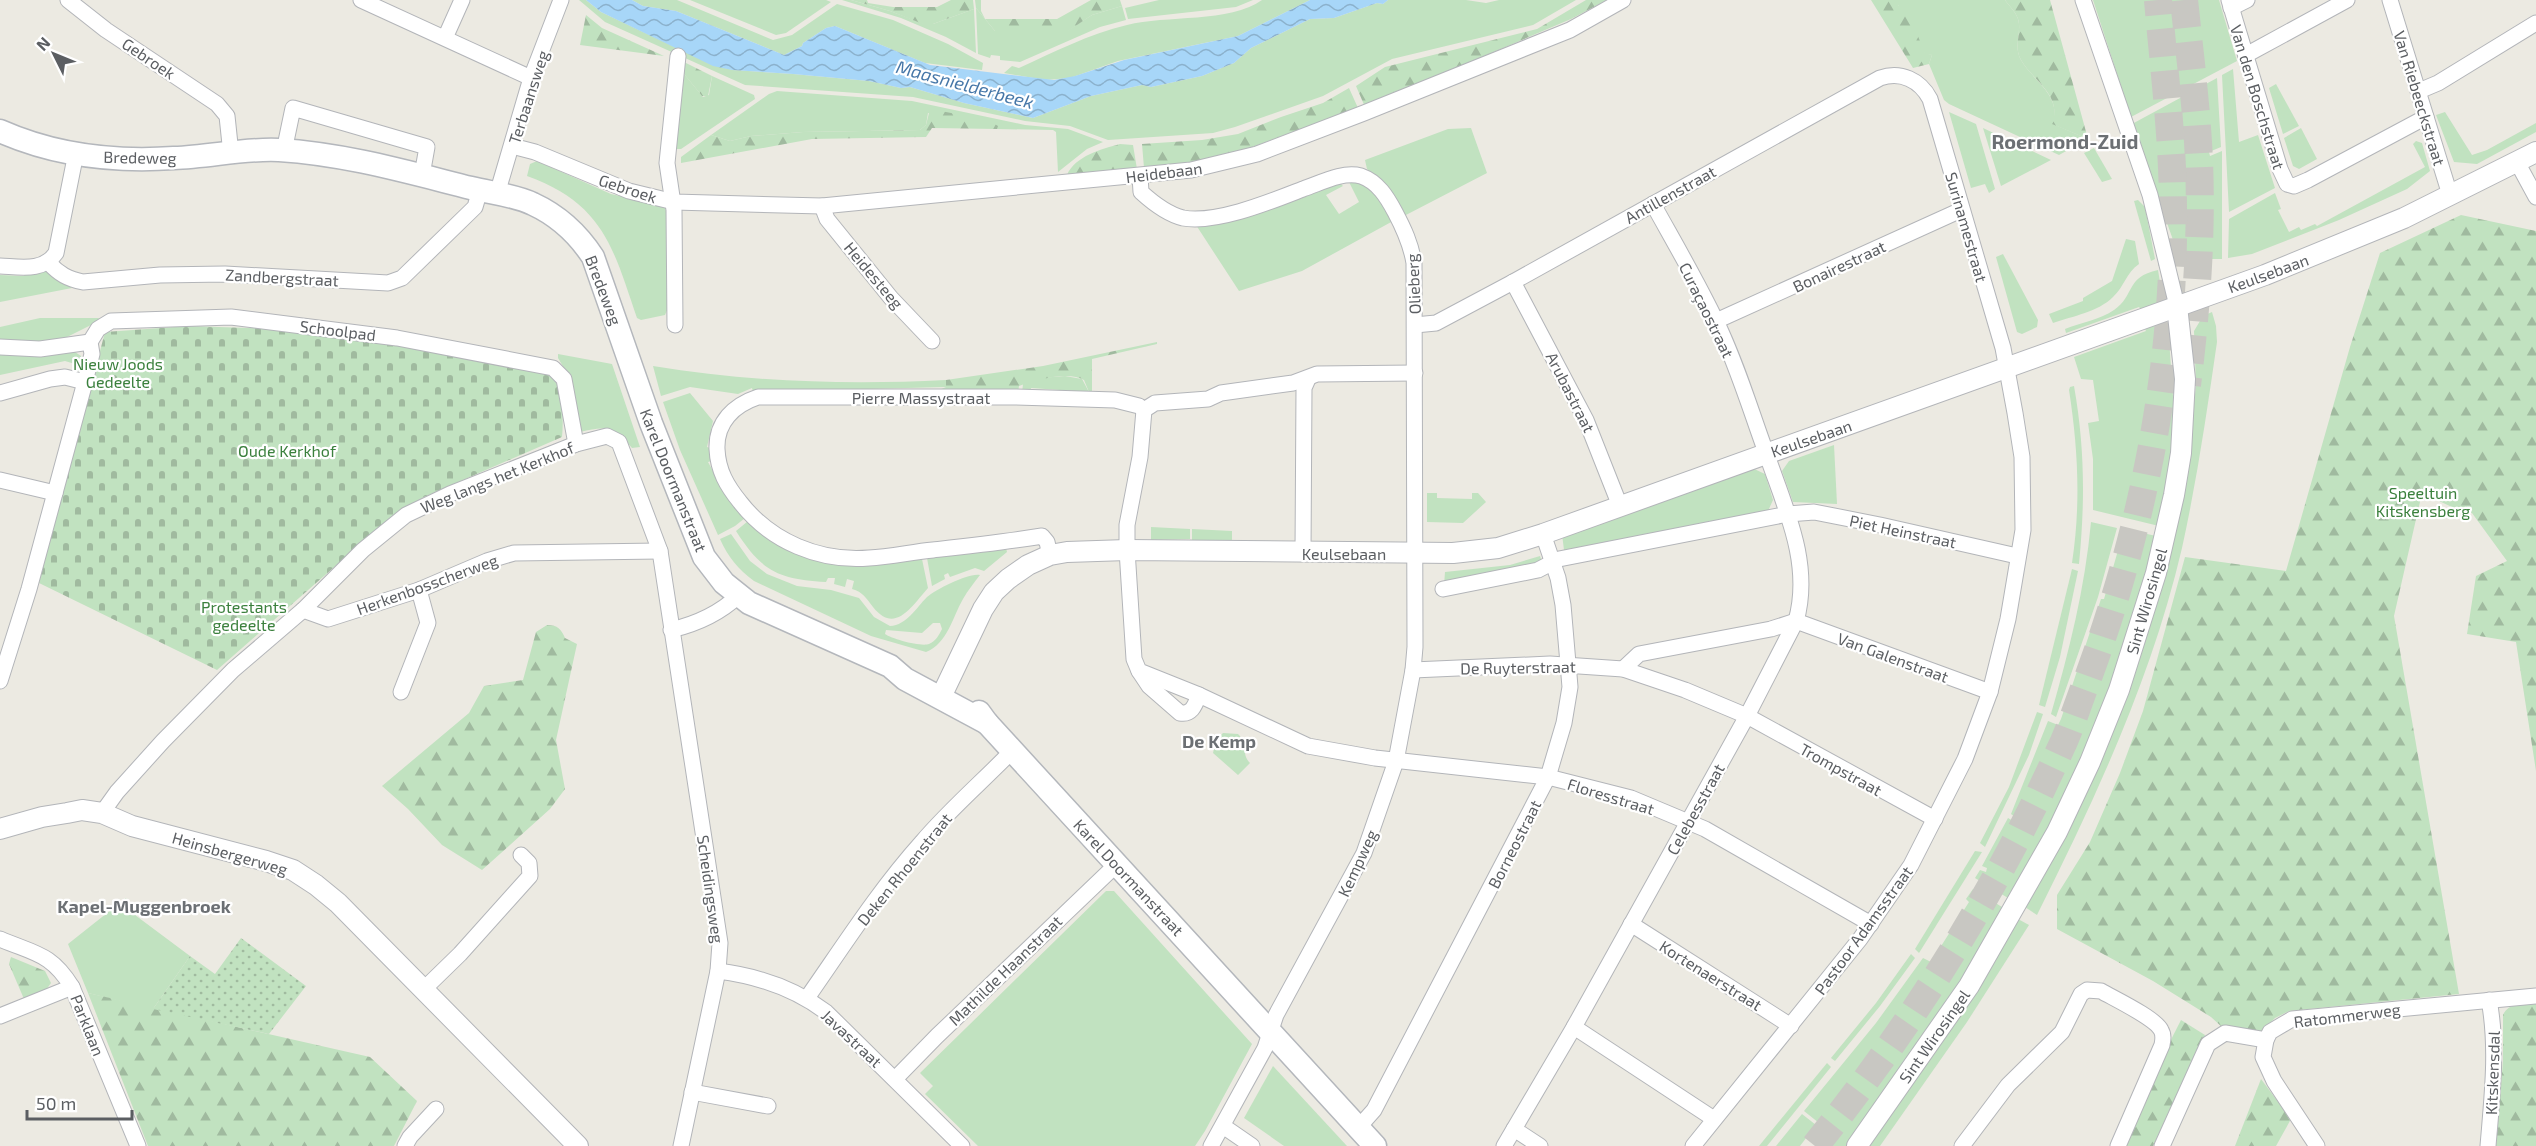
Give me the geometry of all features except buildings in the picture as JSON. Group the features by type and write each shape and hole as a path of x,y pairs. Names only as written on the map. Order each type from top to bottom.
{"main road":[{"name":"Bredeweg","path":"0,131 76,153 113,159 173,159 284,150 326,154 422,175 531,203 560,219 585,245 600,274 630,366"},
{"name":"Karel Doormanstraat","path":"630,366 704,557 713,570 738,596 782,620 890,666 912,668 944,691 968,699 987,723 1375,1146"}],"street":[{"name":"Gebroek","path":"68,0 106,30 217,104 226,116 231,154"},
{"path":"364,0 531,78"},
{"path":"445,38 462,0"},
{"name":"Terbaansweg","path":"489,192 512,146 531,78 561,0"},
{"name":"Heidebaan","path":"674,202 822,206 1191,170 1257,154 1570,30 1623,0"},
{"name":"Sint Wirosingel","path":"1857,1146 1969,986 2057,832 2090,762 2115,699 2150,593 2165,535 2179,464 2183,430 2185,379 2177,306 2150,195 2083,0"},
{"name":"Van den Boschstraat","path":"2247,0 2230,4 2280,169 2287,184 2294,186 2308,180 2426,117"},
{"path":"2246,55 2347,0"},
{"name":"Van Riebeeckstraat","path":"2390,0 2450,195"},
{"path":"2419,91 2438,83 2536,23"},
{"name":"Gebroek","path":"512,146 535,152 629,191 674,202 667,163 678,56"},
{"name":"Antillenstraat","path":"1415,325 1436,323 1514,282 1880,78 1895,75 1905,77 1923,88"},
{"name":"Surinamestraat","path":"1923,88 1934,107 2007,368"},
{"path":"284,150 293,108 427,147 422,175"},
{"name":"Keulsebaan","path":"944,691 983,609 994,592 1021,569 1050,555 1067,552 1127,550 1303,553 1476,551 1498,548 1543,534 2286,267 2404,218 2536,152"},
{"path":"0,266 38,267 49,263 56,253 76,153"},
{"path":"2517,162 2536,197"},
{"name":"Olieberg","path":"1140,176 1141,192 1155,204 1172,214 1198,219 1265,204 1346,175 1367,179 1375,184 1390,202 1412,247 1416,287 1415,552"},
{"name":"Zandbergstraat","path":"49,263 58,273 71,280 83,282 160,275 225,274 388,284 402,278 489,192"},
{"path":"674,202 675,325"},
{"name":"Curaçaostraat","path":"1653,204 1716,321 1766,454"},
{"name":"Heidesteeg","path":"822,206 827,219 891,298 932,341"},
{"name":"Bonairestraat","path":"1716,321 1961,210"},
{"name":"Arubastraat","path":"1514,282 1586,420 1620,506"},
{"name":"Schoolpad","path":"90,342 98,329 111,321 231,317 397,338 525,361 554,368 564,379 576,444"},
{"path":"0,347 40,349 90,342 92,354 55,494 4,658 0,681"},
{"name":"Pastoor Adamsstraat","path":"1693,1146 1871,924 1911,865 1965,759 1990,693 2008,619 2023,530 2022,457 2007,368"},
{"path":"1199,695 1193,709 1188,713 1180,713 1149,687 1134,659 1127,525 1140,458 1144,410 1155,403 1208,399 1221,393 1293,383 1317,374 1414,373"},
{"path":"0,393 65,377 84,382"},
{"path":"1303,553 1304,388 1308,379"},
{"name":"Pierre Massystraat","path":"1050,555 1047,542 1042,536 871,558 830,557 808,551 769,531 742,505 729,488 718,466 717,438 730,412 742,402 759,396 1093,399 1115,400 1139,406 1144,410"},
{"name":"Weg langs het Kerkhof","path":"303,610 363,550 406,515 450,494 576,444 607,436 619,442"},
{"name":"Scheidingsweg","path":"619,442 660,551 720,943 718,971 681,1146"},
{"name":"Celebesstraat","path":"1504,1146 1574,1027 1747,716 1796,621 1799,608 1801,566 1788,514 1766,454"},
{"path":"0,480 55,494"},
{"name":"Piet Heinstraat","path":"1788,514 1814,512 2018,556"},
{"path":"1443,589 1538,570 1559,559 1788,514"},
{"name":"Borneostraat","path":"1358,1128 1374,1110 1548,777 1564,723 1570,687 1563,604 1553,562 1543,534"},
{"name":"Herkenbosscherweg","path":"303,610 328,619 419,590 487,561 514,553 660,551"},
{"name":"Kempweg","path":"1211,1146 1265,1048 1276,1015 1364,853 1396,761 1413,670 1415,552"},
{"path":"401,692 428,623 419,590"},
{"path":"671,630 687,626 719,612 738,596"},
{"path":"0,829 42,817 75,811 102,813 117,792 148,758 226,678 303,610"},
{"path":"1623,669 1639,654 1772,629 1796,621"},
{"name":"Van Galenstraat","path":"1796,621 1990,693"},
{"name":"De Ruyterstraat","path":"1413,670 1569,665 1623,669 1685,690 1747,716"},
{"name":"Floresstraat","path":"1139,671 1199,695 1308,746 1396,761 1548,777 1631,798 1705,829 1871,924"},
{"name":"Trompstraat","path":"1747,716 1935,819"},
{"name":"Deken Rhoenstraat","path":"807,998 866,913 920,843 1013,750"},
{"name":"Heinsbergerweg","path":"102,813 132,826 266,861 292,870 316,885 338,903 579,1146"},
{"path":"423,990 460,954 530,876 529,863 521,855"},
{"name":"Mathilde Haanstraat","path":"895,1080 984,989 1117,864"},
{"name":"Kortenaerstraat","path":"1631,924 1791,1026"},
{"name":"Parklaan","path":"0,939 49,958 63,972 72,987 138,1146"},
{"name":"Javastraat","path":"718,971 738,973 773,983 807,998 826,1012 962,1146"},
{"path":"0,1016 72,987"},
{"path":"1962,1146 2008,1085 2062,1032 2077,1000 2087,990 2101,990 2154,1022 2161,1029 2163,1036 2162,1045 2118,1146"},
{"name":"Ratommerweg","path":"2266,1040 2270,1032 2292,1019 2536,996"},
{"name":"Kitskensdal","path":"2488,1146 2494,1028 2489,1000"},
{"path":"1574,1027 1714,1119"},
{"path":"2162,1146 2208,1044 2225,1033 2266,1040 2263,1057 2317,1146"},
{"path":"692,1092 768,1106"},
{"path":"405,1146 410,1137 436,1109"},
{"path":"1223,1126 1252,1146"},
{"path":"1514,1129 1540,1146"}],"green space":[{"path":"579,0 586,0 601,12 713,65 733,70 869,81 901,88 910,87 964,103 1033,118 1091,96 1202,76 1234,63 1251,48 1310,19 1334,18 1377,3 1383,4 1388,0 1466,0 1486,3 1499,0 1576,0 1533,25 1392,59 1323,96 1235,127 1213,133 1108,140 1070,126 1025,121 913,97 745,85 605,22"},
{"path":"632,0 677,0 773,40 792,35 837,4 893,20 948,44 983,63 982,70 925,63 835,26 826,28 802,46 784,55 676,11 643,6"},
{"path":"690,0 826,0 831,2 786,33 776,35"},
{"path":"842,0 851,0 890,11 925,24 933,24 974,9 976,53 946,37 901,18"},
{"path":"851,0 867,0 868,3 893,7 937,7 951,0 973,0 974,9 933,24 923,24 890,11"},
{"path":"975,0 981,0 981,11 985,19 976,8"},
{"path":"1091,0 1120,0 1122,6 1092,15 1068,31 995,31 985,19 1057,19"},
{"path":"1159,0 1253,0 1236,7 1128,19 1125,8"},
{"path":"1262,0 1310,0 1238,36 1118,61 1070,78 1045,80 1004,73 1012,66 1019,68 1099,33 1127,25 1233,12"},
{"path":"1586,0 1607,0 1571,19 1365,107 1356,86 1385,67 1537,29"},
{"path":"1871,0 1898,0 1898,5 1912,22 1925,53 1932,55 1929,64 1913,68"},
{"path":"1898,0 2005,0 2019,21 2018,47 2021,60 2050,97 2055,114 2053,124 2088,139 2059,155 1949,104 1944,100 1929,64 1932,55 1925,54 1898,5"},
{"path":"2005,0 2050,0 2088,139 2052,124 2054,114 2050,97 2021,60 2018,47 2019,21"},
{"path":"2093,0 2219,0 2237,61 2131,117"},
{"path":"1122,6 1126,20 1100,27 1020,62 1000,60 1000,56 991,55 990,58 978,54 976,8 995,31 1067,31 1092,15"},
{"path":"586,15 602,28 664,56 580,45"},
{"path":"682,61 712,76 708,96 702,96 680,69"},
{"path":"680,69 703,97 709,95 712,76 754,95 755,99 681,149 675,149"},
{"path":"2233,69 2239,142 2258,135 2275,188 2229,212 2222,75"},
{"path":"2217,78 2221,147 2209,152 2210,156 2222,151 2222,259 2208,259 2195,252 2178,254 2132,124"},
{"path":"2276,84 2299,126 2283,134 2269,88"},
{"path":"1349,88 1358,108 1244,150 1198,162 1144,168 1142,144 1202,140 1238,134 1323,103"},
{"path":"777,91 912,101 1025,125 1068,129 1103,142 1087,149 1058,172 1056,132 1053,130 997,129 997,126 928,113 926,125 920,130 803,132 751,136 730,141 711,135 769,94"},
{"path":"930,109 988,120 998,126 997,129 932,128 926,137 812,139 681,163 681,157 711,135 730,141 751,136 803,132 920,130 926,125"},
{"path":"1949,112 1976,124 1995,189 1989,193 1985,184 1971,188"},
{"path":"2445,112 2472,155 2487,150 2536,123 2536,132 2477,164 2454,162 2436,115"},
{"path":"1471,128 1487,173 1404,216 1376,176 1367,169 1365,160 1448,129"},
{"path":"1983,128 2051,160 2001,186"},
{"path":"2301,128 2317,159 2299,169 2293,166 2284,138"},
{"path":"2416,141 2422,143 2430,171 2407,189 2339,220 2252,254 2228,258 2229,219 2275,193 2281,209 2278,210 2289,232 2299,227 2301,230 2315,224 2317,226 2425,167 2413,144"},
{"path":"1120,144 1133,145 1137,169 1067,175 1071,168 1083,158"},
{"path":"2094,148 2112,179 2102,182 2084,153"},
{"path":"537,161 611,194 664,206 668,216 668,308 665,315 641,320 637,318 621,270 602,231 573,200 553,187 527,176 530,164"},
{"path":"1348,180 1370,189 1393,221 1302,271 1239,291 1196,225 1339,182 1343,186 1326,195 1339,214 1359,202"},
{"path":"2138,200 2145,207 2155,259 2151,261 2134,201"},
{"path":"2461,215 2536,231 2536,771 2516,642 2467,634 2476,576 2507,561 2472,513 2454,508 2422,493 2394,616 2459,994 2289,1011 2275,1018 2260,1033 2223,1028 2211,1017 2153,981 2057,929 2057,895 2090,842 2120,773 2143,711 2185,557 2286,571 2350,347 2380,253"},
{"path":"2126,239 2135,241 2139,264 2117,293 2093,310 2053,323 2049,314 2083,301 2083,298 2112,281"},
{"path":"2003,254 2038,320 2037,327 2022,334 2017,332 1996,257"},
{"path":"2158,270 2162,294 2158,305 2143,312 2139,307 2066,333 2065,329 2114,310 2121,305 2140,277"},
{"path":"48,271 72,288 0,302 0,275 24,276 25,272"},
{"path":"2212,312 2217,342 2197,471 2170,596 2120,736 2037,915 2025,907 2071,819 2188,454 2196,386 2194,331 2203,316"},
{"path":"40,318 99,318 97,322 57,342 0,342 0,327"},
{"path":"2155,325 2164,331 2169,339 2175,424 2172,461 2159,526 2093,510 2093,459 2088,423 2099,421 2093,380 2081,379 2074,357 2146,331 2144,327"},
{"name":"Oude Kerkhof","path":"189,326 282,329 491,358 553,375 562,405 562,437 424,497 397,512 217,670 39,583 105,332"},
{"path":"1157,342 1157,344 1092,359 1092,392 1089,392 1084,380 1069,376 1051,377 1019,386 1018,393 939,390 946,387 946,380 1043,366"},
{"path":"0,351 75,352 81,356 84,368 74,373 75,364 65,361 0,375"},
{"path":"558,354 612,364 640,447 632,448 620,435 609,430 597,429 580,432 570,378"},
{"path":"653,366 726,376 799,381 946,380 946,387 753,392 752,388 738,394 690,387 661,396"},
{"path":"1065,376 1082,379 1089,392 1031,388 1030,393 1022,393 1023,384 1040,378"},
{"path":"2074,386 2083,475 2079,564 2072,563 2077,519 2077,476 2075,433 2069,390"},
{"path":"690,393 713,421 707,447 710,448 712,461 708,462 724,491 745,518 718,535 680,450 663,402"},
{"path":"1834,445 1837,504 1793,502 1782,471 1789,461"},
{"path":"1750,467 1765,474 1773,500 1768,511 1564,550 1562,534"},
{"path":"1427,493 1437,493 1437,498 1472,499 1472,493 1478,493 1486,502 1463,523 1427,522"},
{"path":"748,521 817,561 860,566 922,559 928,588 903,615 889,618 881,615 862,594 852,589 854,581 847,579 845,587 834,584 835,578 828,578 826,582 810,581 773,571 754,556 736,531"},
{"path":"2091,522 2117,528 2098,597 2056,717 2051,714 2076,619"},
{"path":"1151,527 1190,529 1190,539 1151,540"},
{"path":"2121,528 2156,536 2130,631 2097,724 2078,769 2034,856 2008,898 1975,878 1980,870 1986,872 1987,868 1982,866 2008,818 2013,821 2015,817 2011,814 2048,721 2058,725 2061,719 2101,599 2104,599 2121,540 2118,539"},
{"path":"1192,529 1232,531 1232,540 1192,540"},
{"path":"731,534 750,561 767,574 797,586 831,590 859,598 874,617 890,626 901,623 927,597 938,590 961,579 980,575 963,599 940,643 926,652 871,636 754,581 734,562 720,539","holes":["933,623 940,623 942,629 935,640 925,645 907,642 885,634 886,630 922,633"]},
{"path":"1006,548 1007,552 984,571 975,568 950,577 948,573 944,575 945,579 932,586 927,558"},
{"path":"1540,556 1542,562 1444,585 1445,572 1510,565"},
{"path":"2072,569 2078,571 2060,657 2045,707 2039,705"},
{"path":"547,625 556,627 565,638 577,644 556,740 565,789 550,809 482,870 442,845 408,809 382,786 469,713 484,686 523,680 536,632"},
{"path":"2037,712 2043,714 2029,755 1985,847 1980,843 2009,787"},
{"path":"1223,733 1238,734 1243,741 1247,760 1250,763 1238,775 1213,753 1216,740"},
{"path":"1975,851 1982,852 1919,953 1915,949"},
{"path":"1973,889 2002,907 1977,956 1900,1075 1847,1146 1825,1146 1834,1135 1804,1111 1876,1023 1923,958 1931,962 1969,902 1966,899"},
{"path":"1106,891 1114,891 1252,1044 1195,1146 978,1146 925,1094 933,1086 920,1073"},
{"path":"126,898 135,915 190,956 153,1009 88,993 68,944"},
{"path":"2018,919 2029,925 1967,1022 1880,1146 1864,1146"},
{"path":"241,938 306,986 269,1034 153,1009 190,956 215,974"},
{"path":"1911,954 1915,958 1880,1006 1835,1061 1831,1058 1876,1003"},
{"path":"11,957 45,971 51,983 46,990 24,999 9,964"},
{"path":"88,993 370,1057 417,1101 394,1146 148,1146"},
{"path":"2536,1003 2536,1146 2496,1146 2503,1061 2503,1015 2513,1006"},
{"path":"2181,1020 2205,1035 2153,1146 2124,1146 2146,1089"},
{"path":"1827,1063 1831,1067 1767,1146 1759,1146"},
{"path":"1273,1066 1347,1146 1284,1146 1244,1118"},
{"path":"2261,1079 2291,1119 2276,1146 2235,1146"},
{"path":"1802,1114 1816,1125 1800,1146 1776,1146"}],"water":[{"name":"Maasnielderbeek","path":"586,0 632,0 643,6 676,11 784,55 802,46 826,28 835,26 930,65 1054,80 1075,76 1124,60 1238,36 1310,0 1388,0 1383,4 1377,3 1334,18 1310,19 1251,48 1234,63 1202,76 1091,96 1033,118 964,103 910,87 901,88 869,81 732,70 713,66 601,12"}],"tunnel":[{"path":"1815,1146 1851,1100 1918,1005 2008,856 2067,735 2124,568 2139,510 2161,390 2172,270 2172,158 2158,0"},
{"path":"2184,0 2197,124 2200,203 2194,325 2187,385"}],"district":[{"name":"Roermond-Zuid","path":"2065,141"},
{"name":"De Kemp","path":"1219,741"},
{"name":"Kapel-Muggenbroek","path":"144,906"}],"park label":[{"name":"Nieuw Joods Gedeelte","path":"118,372"},
{"name":"Speeltuin Kitskensberg","path":"2423,501"},
{"name":"Protestants gedeelte","path":"244,615"}]}
